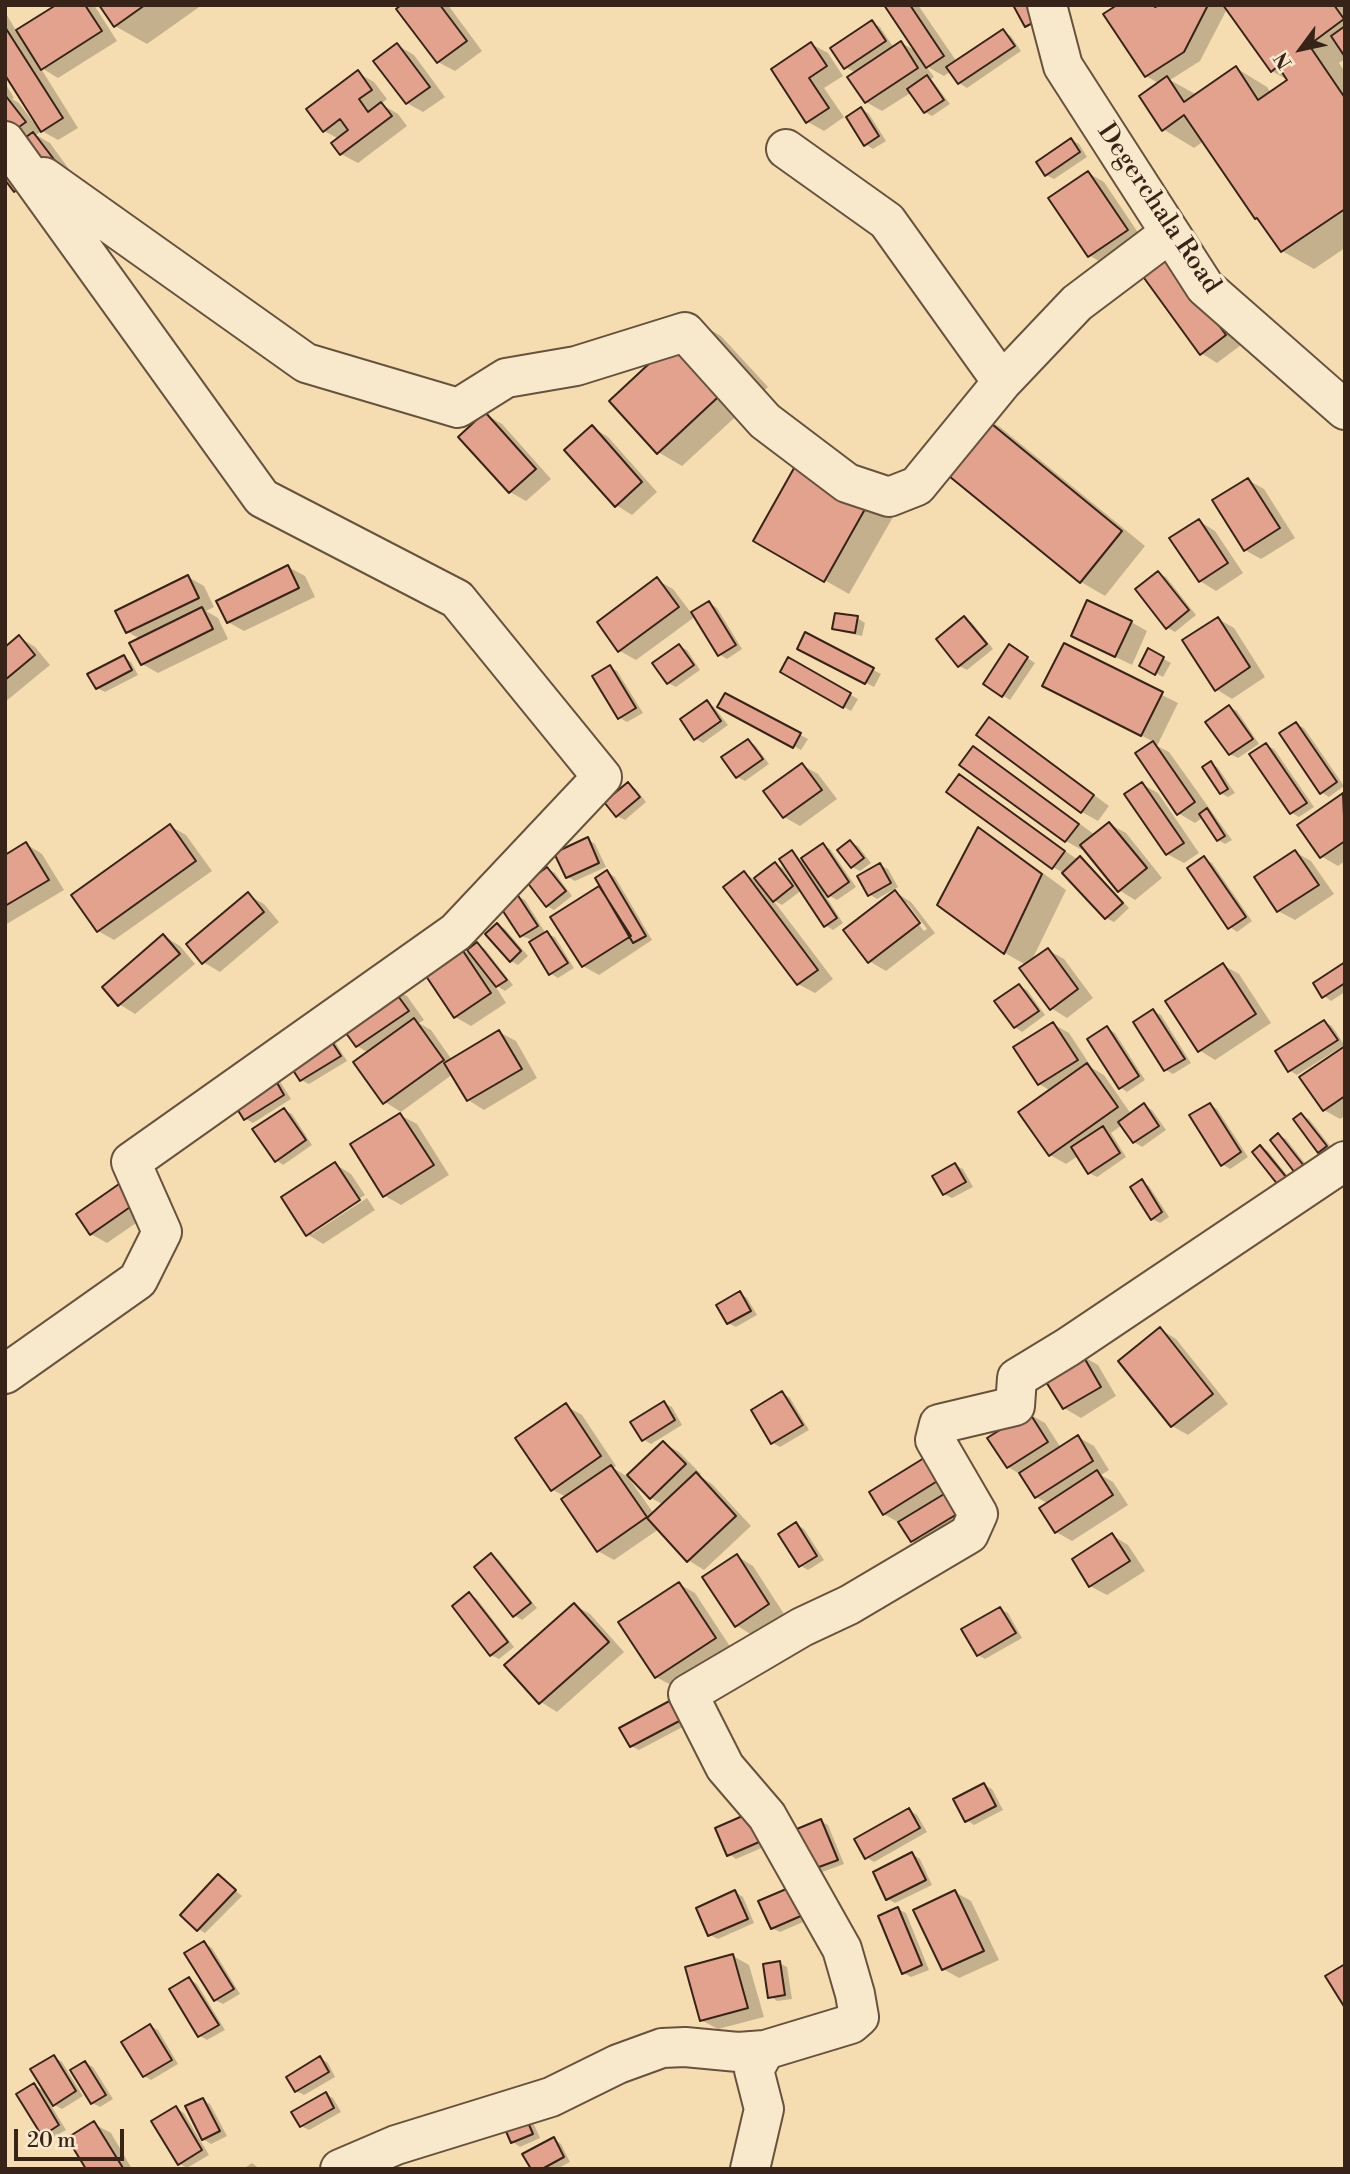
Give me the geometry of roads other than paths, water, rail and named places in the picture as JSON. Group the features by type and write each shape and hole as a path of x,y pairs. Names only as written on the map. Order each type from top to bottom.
{"street":[{"name":"Degerchala Road","path":"1047,5 1063,65 1205,287 1345,410"},
{"path":"786,149 887,221 1002,382"},
{"path":"13,151 306,363 458,408 506,378 576,366 685,332 765,421 847,483 889,496 917,486 1002,382 1077,303 1170,233"},
{"path":"5,1374 138,1280 162,1232 131,1162 456,932 602,776 457,599 262,498 13,151"},
{"path":"340,2169 396,2145 551,2097 618,2064 662,2048 685,2047 738,2052 765,2050 851,2024 859,2017 842,1949 767,1816 724,1767 688,1694 802,1627 849,1605 969,1534 978,1514 935,1440 939,1424 1015,1406 1017,1378 1068,1347 1345,1161"},
{"path":"750,2169 764,2109 754,2070 765,2050"}]}
